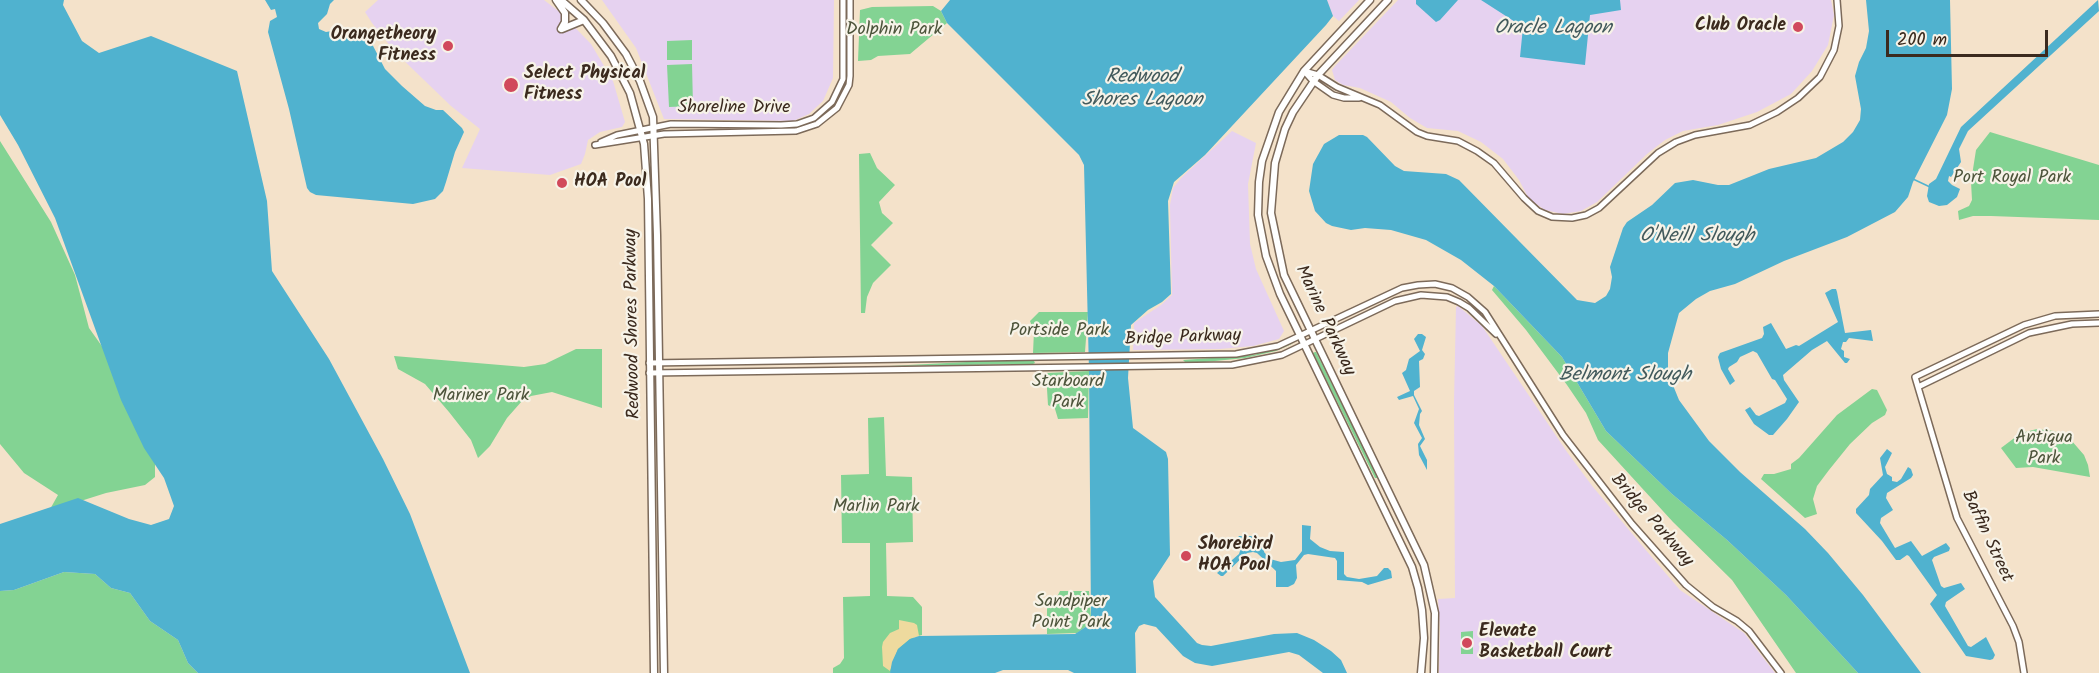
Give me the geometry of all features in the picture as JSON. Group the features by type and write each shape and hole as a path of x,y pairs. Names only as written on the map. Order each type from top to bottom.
{"main road":[{"path":"556,0 565,13 565,22 561,29 584,20"},
{"name":"Redwood Shores Parkway","path":"561,0 584,20 598,37 619,71 633,104 642,136 647,177 654,673"},
{"name":"Redwood Shores Parkway","path":"581,0 603,23 626,54 646,96 654,126 664,673"},
{"name":"Marine Parkway","path":"1370,0 1304,71 1291,89 1273,124 1262,161 1258,202 1259,224 1266,256 1280,294 1412,567 1419,588 1422,610 1424,638 1421,673"},
{"name":"Marine Parkway","path":"1388,0 1318,75 1293,112 1285,129 1275,163 1271,202 1272,223 1281,266 1424,565 1435,613 1434,673"}],"street":[{"name":"Shoreline Drive","path":"843,0 843,79 835,99 818,115 803,122 781,125 654,126 611,136 597,144 642,136 699,132 796,131 809,128 825,119 840,104 849,85 850,0"},
{"path":"1304,71 1313,81 1333,95 1368,99 1388,109 1417,132 1458,141 1477,151 1494,163 1538,211 1552,217 1579,217 1599,208 1658,153 1676,142 1695,135 1750,125 1778,112 1798,98 1820,77 1834,50 1839,21 1837,0"},
{"path":"1304,71 1318,75 1360,98"},
{"name":"Bridge Parkway","path":"649,363 1182,355 1255,351 1278,346 1389,293 1418,285 1435,284 1452,288 1468,297 1491,320 1499,338 1568,442 1626,517 1686,585 1713,607 1749,631 1781,673"},
{"name":"Bridge Parkway","path":"649,373 1232,365 1282,355 1316,341 1395,301 1421,295 1447,297 1460,302 1499,338"},
{"name":"Baffin Street","path":"2024,673 2019,642 2013,626 1957,518 1915,377 2024,325 2055,316 2099,314"},
{"path":"1918,387 2029,333 2072,324 2099,323"}],"shaded area":[{"path":"378,0 544,0 561,13 591,44 613,81 625,122 622,127 600,132 588,140 581,164 550,175 462,168 480,129 451,106 395,52 372,23 365,12"},
{"path":"602,0 834,0 833,78 823,101 809,114 793,121 664,119 636,48"},
{"path":"1327,0 1359,0 1339,21 1333,16"},
{"path":"1398,0 1831,0 1834,15 1828,45 1812,71 1791,94 1757,112 1718,125 1683,131 1665,140 1597,202 1581,211 1563,214 1545,210 1529,199 1519,180 1503,159 1481,142 1458,131 1427,128 1410,118 1391,102 1335,80 1332,70 1335,66"},
{"path":"1232,131 1256,143 1248,184 1250,244 1256,269 1284,331 1279,339 1253,346 1220,349 1133,350 1134,323 1172,295 1170,205 1173,188"},
{"path":"1458,306 1482,326 1593,487 1680,590 1744,633 1775,673 1439,673 1438,599 1455,598 1454,402 1456,307"}],"green space":[{"name":"Dolphin Park","path":"933,6 941,11 947,23 910,54 878,56 871,60 858,61 860,10 872,7"},
{"path":"692,40 692,60 667,60 667,41"},
{"path":"692,64 693,106 669,107 667,65"},
{"name":"Port Royal Park","path":"1990,132 2099,165 2099,220 1973,216 1959,220 1958,211 1969,206 1972,200 1971,182 1976,150"},
{"path":"0,141 51,222 75,275 89,328 126,380 155,448 155,477 145,485 106,493 49,511 58,495 24,473 0,444"},
{"path":"870,153 877,168 895,185 879,202 882,213 893,223 871,245 891,265 873,283 867,297 865,313 861,313 859,154"},
{"path":"1494,286 1562,357 1606,431 1672,494 1727,540 1786,595 1858,673 1796,673 1732,580 1673,522 1598,440 1586,413 1526,330 1492,290"},
{"name":"Portside Park","path":"1039,312 1088,312 1085,352 1033,353 1034,331 1030,321"},
{"path":"1294,343 1276,351 1245,358 1205,362 1185,362 1183,360 1254,355"},
{"name":"Mariner Park","path":"576,349 602,349 602,408 552,392 531,396 522,401 507,418 490,446 478,458 471,440 449,412 425,384 398,369 394,356 524,367 545,364"},
{"path":"1316,352 1378,477 1377,478 1313,353"},
{"path":"1034,361 1035,363 889,366"},
{"name":"Starboard Park","path":"1089,371 1088,418 1058,419 1055,409 1048,405 1046,373"},
{"path":"1872,389 1877,390 1887,410 1885,415 1872,423 1850,444 1829,470 1817,486 1813,499 1817,514 1805,518 1761,479 1764,474 1774,474 1791,469 1791,464 1837,415"},
{"name":"Marlin Park","path":"884,417 886,476 912,477 913,542 886,543 887,596 913,597 922,607 922,635 914,637 890,673 833,673 833,668 844,658 843,597 870,596 870,543 842,543 841,475 869,474 868,418"},
{"name":"Antiqua Park","path":"2037,429 2054,431 2071,440 2084,455 2090,477 2033,467 2016,468 2001,448 2021,433"},
{"path":"64,572 95,574 111,588 130,593 150,621 178,640 188,663 198,673 0,673 0,591 14,590"},
{"name":"Sandpiper Point Park","path":"1060,591 1089,591 1091,618 1087,626 1077,633 1047,634 1047,604 1055,601"},
{"name":"Elevate Basketball Court","path":"1473,631 1473,654 1461,654 1461,632"}],"sand":[{"path":"899,620 917,625 919,636 910,639 898,649 890,671 883,666 882,647 890,633 899,629"}],"water":[{"path":"0,0 64,0 63,5 82,41 99,53 151,36 237,71 267,201 272,271 329,359 383,459 410,514 470,673 198,673 188,663 178,640 150,621 130,593 111,588 95,574 64,572 14,590 0,591 0,524 78,498 129,519 151,525 169,519 174,506 164,478 144,448 121,400 55,218 0,115"},
{"path":"265,0 334,0 327,14 318,23 319,29 326,32 349,28 358,32 371,42 385,69 402,86 425,106 443,110 462,128 464,132 443,191 435,199 413,204 316,195 310,192 307,188 268,32 270,21 277,17 275,9 271,10"},
{"name":"Redwood Shores Lagoon","path":"950,0 1327,0 1333,16 1326,25 1205,155 1174,182 1168,201 1171,294 1131,325 1128,378 1133,428 1166,452 1168,459 1170,555 1153,581 1155,597 1197,643 1202,645 1211,646 1274,634 1297,633 1331,651 1341,660 1347,673 1323,673 1299,655 1289,652 1212,666 1195,663 1183,656 1156,627 1144,624 1139,626 1135,633 1136,673 1003,670 995,673 890,673 898,649 910,639 919,636 1075,634 1087,626 1091,618 1089,371 1084,165 1079,155 947,23 941,11"},
{"name":"Oracle Lagoon","path":"1416,0 1458,0 1436,22 1416,4"},
{"name":"Oracle Lagoon","path":"1481,0 1620,0 1621,10 1590,15 1585,65 1520,57 1523,27"},
{"path":"1866,0 1950,0 1952,89 1947,115 1913,182 1908,197 1895,212 1847,237 1784,261 1735,284 1710,291 1696,299 1679,313 1668,353 1668,373 1679,400 1709,441 1828,553 1863,595 1921,673 1858,673 1786,595 1727,540 1672,494 1606,431 1562,357 1494,286 1461,260 1426,240 1391,230 1365,228 1351,230 1332,226 1315,211 1309,191 1313,164 1324,144 1339,135 1363,135 1395,166 1404,171 1446,174 1459,180 1577,300 1595,303 1606,296 1610,289 1612,277 1610,267 1627,222 1652,205 1675,183 1693,180 1729,185 1769,169 1816,158 1843,142 1853,132 1860,120 1861,109 1855,76 1866,48 1869,31"},
{"path":"2098,0 2099,11 1968,131 1959,149 1961,162 1951,177 1949,176 1948,181 1960,189 1957,197 1947,205 1939,206 1929,202 1927,196 1929,184 1936,179 1961,127"},
{"path":"1836,289 1837,292 1845,333 1871,330 1873,341 1849,338 1843,342 1841,349 1844,351 1844,357 1850,359 1845,363 1827,341 1812,350 1783,375 1799,402 1773,435 1769,435 1754,424 1745,410 1750,407 1759,416 1785,403 1787,399 1775,380 1772,379 1757,353 1753,351 1740,357 1729,367 1735,381 1730,385 1721,369 1718,357 1720,353 1762,338 1763,327 1771,323 1786,349 1799,346 1838,322 1825,293"},
{"path":"1418,334 1426,337 1422,350 1425,354 1419,361 1420,387 1414,391 1414,395 1422,411 1419,425 1425,439 1420,446 1427,460 1427,470 1419,455 1418,444 1422,438 1414,423 1419,409 1413,396 1399,400 1397,397 1410,391 1402,373 1406,370 1409,359 1420,351 1414,339"},
{"path":"1887,449 1892,453 1885,467 1892,481 1897,482 1901,479 1908,467 1913,475 1887,493 1886,498 1893,510 1881,518 1880,523 1895,548 1911,541 1922,556 1946,543 1950,548 1949,551 1932,560 1941,586 1944,588 1961,583 1965,589 1946,602 1945,606 1968,646 1971,647 1986,637 1995,655 1993,659 1966,656 1930,604 1937,595 1909,556 1896,560 1856,513 1856,509 1869,495 1870,489 1883,475 1880,458"},
{"path":"1302,525 1311,526 1310,539 1320,547 1330,551 1344,552 1344,574 1347,577 1359,579 1377,576 1384,568 1388,568 1392,578 1368,585 1362,582 1337,580 1335,558 1308,554 1304,555 1296,565 1297,578 1294,584 1288,587 1276,587 1276,571 1253,552 1247,553 1223,576 1217,573 1239,554 1241,548 1237,538 1239,536 1253,536 1262,539 1264,552 1270,559 1281,562 1295,560 1302,551"}],"waterway":[{"path":"1913,179 1930,187"}],"place":[{"name":"Club Oracle","path":"1798,27"},
{"name":"Orangetheory Fitness","path":"448,46"},
{"name":"Select Physical Fitness","path":"511,85"},
{"name":"HOA Pool","path":"562,183"},
{"name":"Shorebird HOA Pool","path":"1186,556"},
{"name":"Elevate Basketball Court","path":"1467,643"}],"water label":[{"name":"O'Neill Slough","path":"1697,238"},
{"name":"Belmont Slough","path":"1625,377"}]}
